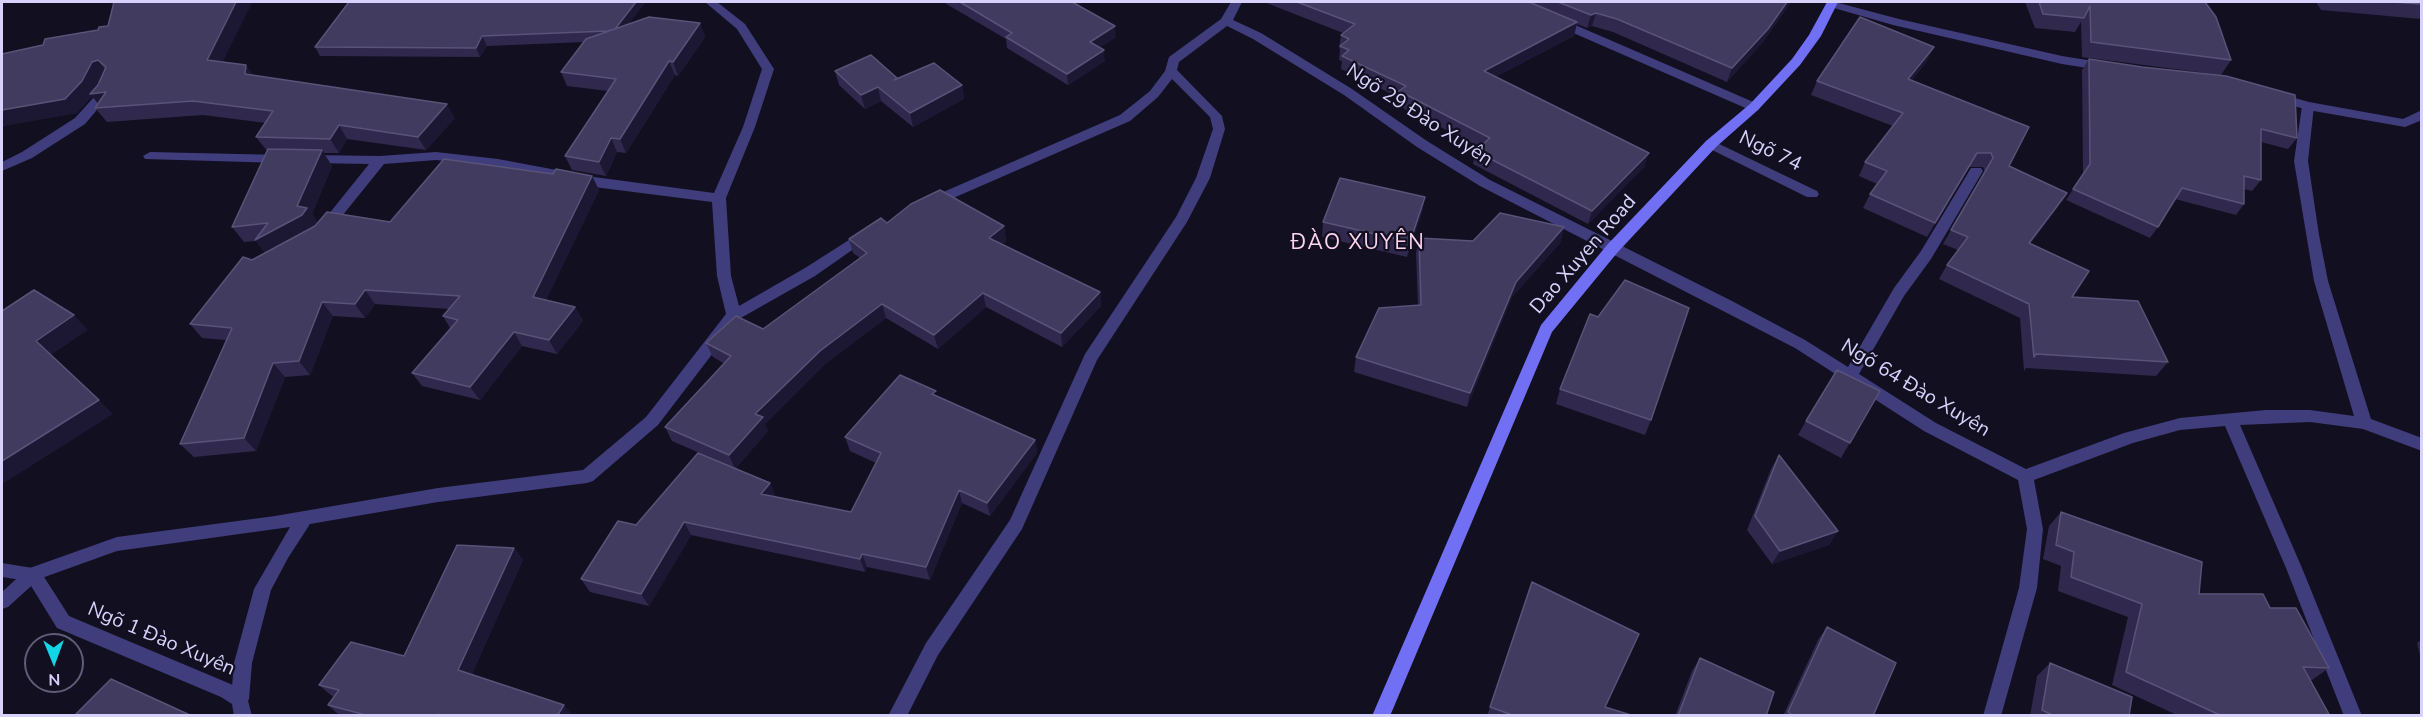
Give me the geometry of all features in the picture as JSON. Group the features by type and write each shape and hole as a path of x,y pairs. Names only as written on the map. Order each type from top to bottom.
{"street":[{"path":"710,2 741,27 768,69 748,127 719,198 724,276 734,315"},
{"path":"913,211 1125,118 1154,94 1171,71 1173,60 1226,21 1236,2"},
{"path":"1832,3 1909,25 2062,60 2114,69"},
{"name":"Dao Xuyen Road","path":"1381,716 1546,329 1612,249 1711,144 1754,107 1796,62 1815,36 1832,3"},
{"path":"1548,18 1754,107"},
{"name":"Ngõ 29 Đào Xuyên","path":"1226,21 1257,36 1348,92 1422,144 1485,183 1612,249"},
{"path":"897,716 932,650 1016,524 1090,358 1182,219 1203,178 1219,129 1216,116 1171,71"},
{"path":"2,167 27,155 80,121 101,98 109,80"},
{"path":"2264,93 2308,106 2405,123 2421,114"},
{"path":"2308,106 2301,160 2312,235 2321,281 2354,381 2364,423"},
{"name":"Ngõ 74","path":"1711,144 1812,194"},
{"path":"150,156 380,160 436,156 477,160 594,182 719,198"},
{"path":"310,240 320,235 380,160"},
{"path":"1851,375 1899,292 1926,255 1976,171"},
{"path":"2,602 33,574 117,544 305,518 438,495 587,476 652,421 734,315 810,272 882,226"},
{"name":"Ngõ 64 Đào Xuyên","path":"1612,249 1727,305 1851,375 1930,427 2025,476"},
{"path":"1992,716 2028,588 2035,529 2025,476 2130,437 2180,424 2266,417 2310,416 2364,423 2421,445"},
{"path":"2230,420 2294,568 2352,716"},
{"path":"241,707 243,663 263,589 282,553 305,518"},
{"path":"2,570 33,574"},
{"name":"Ngõ 1 Đào Xuyên","path":"33,574 63,622 241,707"}],"building":[{"path":"114,2 236,2 207,60 246,65 245,74 447,104 418,137 339,125 330,139 256,137 273,111 193,101 95,108 106,92 90,94 98,85 106,67 98,60 92,62 82,81 65,99 2,110 2,54 43,45 45,39 98,30 99,27 108,26"},
{"path":"349,2 636,2 615,29 608,31 482,36 476,48 315,47"},
{"path":"960,2 1072,2 1115,26 1090,42 1104,50 1067,74 1006,37 1012,33"},
{"path":"1297,2 1529,2 1577,22 1484,71 1649,153 1592,211 1475,151 1490,138 1399,91 1406,86 1342,56 1349,50 1340,46 1349,39 1341,35 1355,24"},
{"path":"1558,2 1787,2 1768,29 1732,68 1617,19 1596,13 1591,15"},
{"path":"2039,2 2205,2 2216,17 2231,60 2091,42 2090,6 2084,18 2043,14"},
{"path":"2393,2 2421,2 2421,4"},
{"path":"649,17 700,23 673,62 669,61 620,139 611,138 599,162 565,156 616,79 561,72 586,39"},
{"path":"1860,17 1934,47 1908,79 2029,127 2009,166 2067,193 2029,243 2089,271 2072,297 2138,301 2168,362 2036,354 2034,357 2029,304 1947,265 1968,237 1951,230 1993,158 1991,153 1977,153 1935,223 1870,194 1887,171 1865,162 1903,113 1817,81"},
{"path":"871,55 897,78 894,80 934,63 962,85 910,113 878,87 861,95 835,71"},
{"path":"2089,59 2226,76 2295,95 2297,138 2261,129 2261,180 2244,176 2244,204 2182,188 2158,227 2073,189 2090,164"},
{"path":"268,149 322,150 297,206 307,208 302,215 255,240 268,223 232,227"},
{"path":"444,159 553,174 556,169 592,176 533,297 575,307 549,340 514,332 470,387 412,373 458,320 443,316 460,296 365,290 355,304 322,302 299,361 273,363 244,438 180,444 232,328 190,324 243,257 252,260 315,226 327,212 390,222"},
{"path":"1340,178 1425,197 1410,242 1323,222"},
{"path":"940,190 1004,226 989,238 1100,292 1061,333 983,293 934,335 882,304 820,351 755,414 763,417 729,455 665,427 731,356 706,343 736,316 763,329 867,253 849,239 881,218 887,223 911,204"},
{"path":"1500,213 1564,227 1516,282 1470,393 1356,357 1379,308 1421,305 1419,238 1473,241"},
{"path":"1625,280 1689,308 1651,420 1560,389 1590,314 1598,317"},
{"path":"34,290 74,315 36,341 99,400 2,461 2,311"},
{"path":"1837,370 1880,391 1850,443 1806,421"},
{"path":"900,375 936,391 932,394 1035,440 987,503 959,490 926,567 862,554 860,559 684,522 641,594 581,579 618,521 636,525 698,453 770,483 761,494 851,512 881,453 845,437"},
{"path":"1779,455 1838,531 1780,551 1755,516"},
{"path":"2061,512 2202,562 2199,594 2263,594 2270,608 2296,608 2329,668 2303,667 2330,716 2222,716 2126,672 2142,604 2071,577 2074,552 2056,545"},
{"path":"457,545 514,548 458,670 564,705 557,716 443,716 438,714 437,716 362,716 362,714 328,705 339,690 319,685 351,642 404,656"},
{"path":"1532,582 1639,634 1605,707 1634,716 1515,716 1490,707"},
{"path":"1827,627 1896,663 1873,716 1794,716 1788,712"},
{"path":"1700,658 1774,692 1766,716 1678,716"},
{"path":"2050,663 2132,697 2129,716 2054,716 2042,710"},
{"path":"111,679 192,716 74,716"}],"district":[{"name":"ĐÀO XUYÊN","path":"1358,244"}]}
